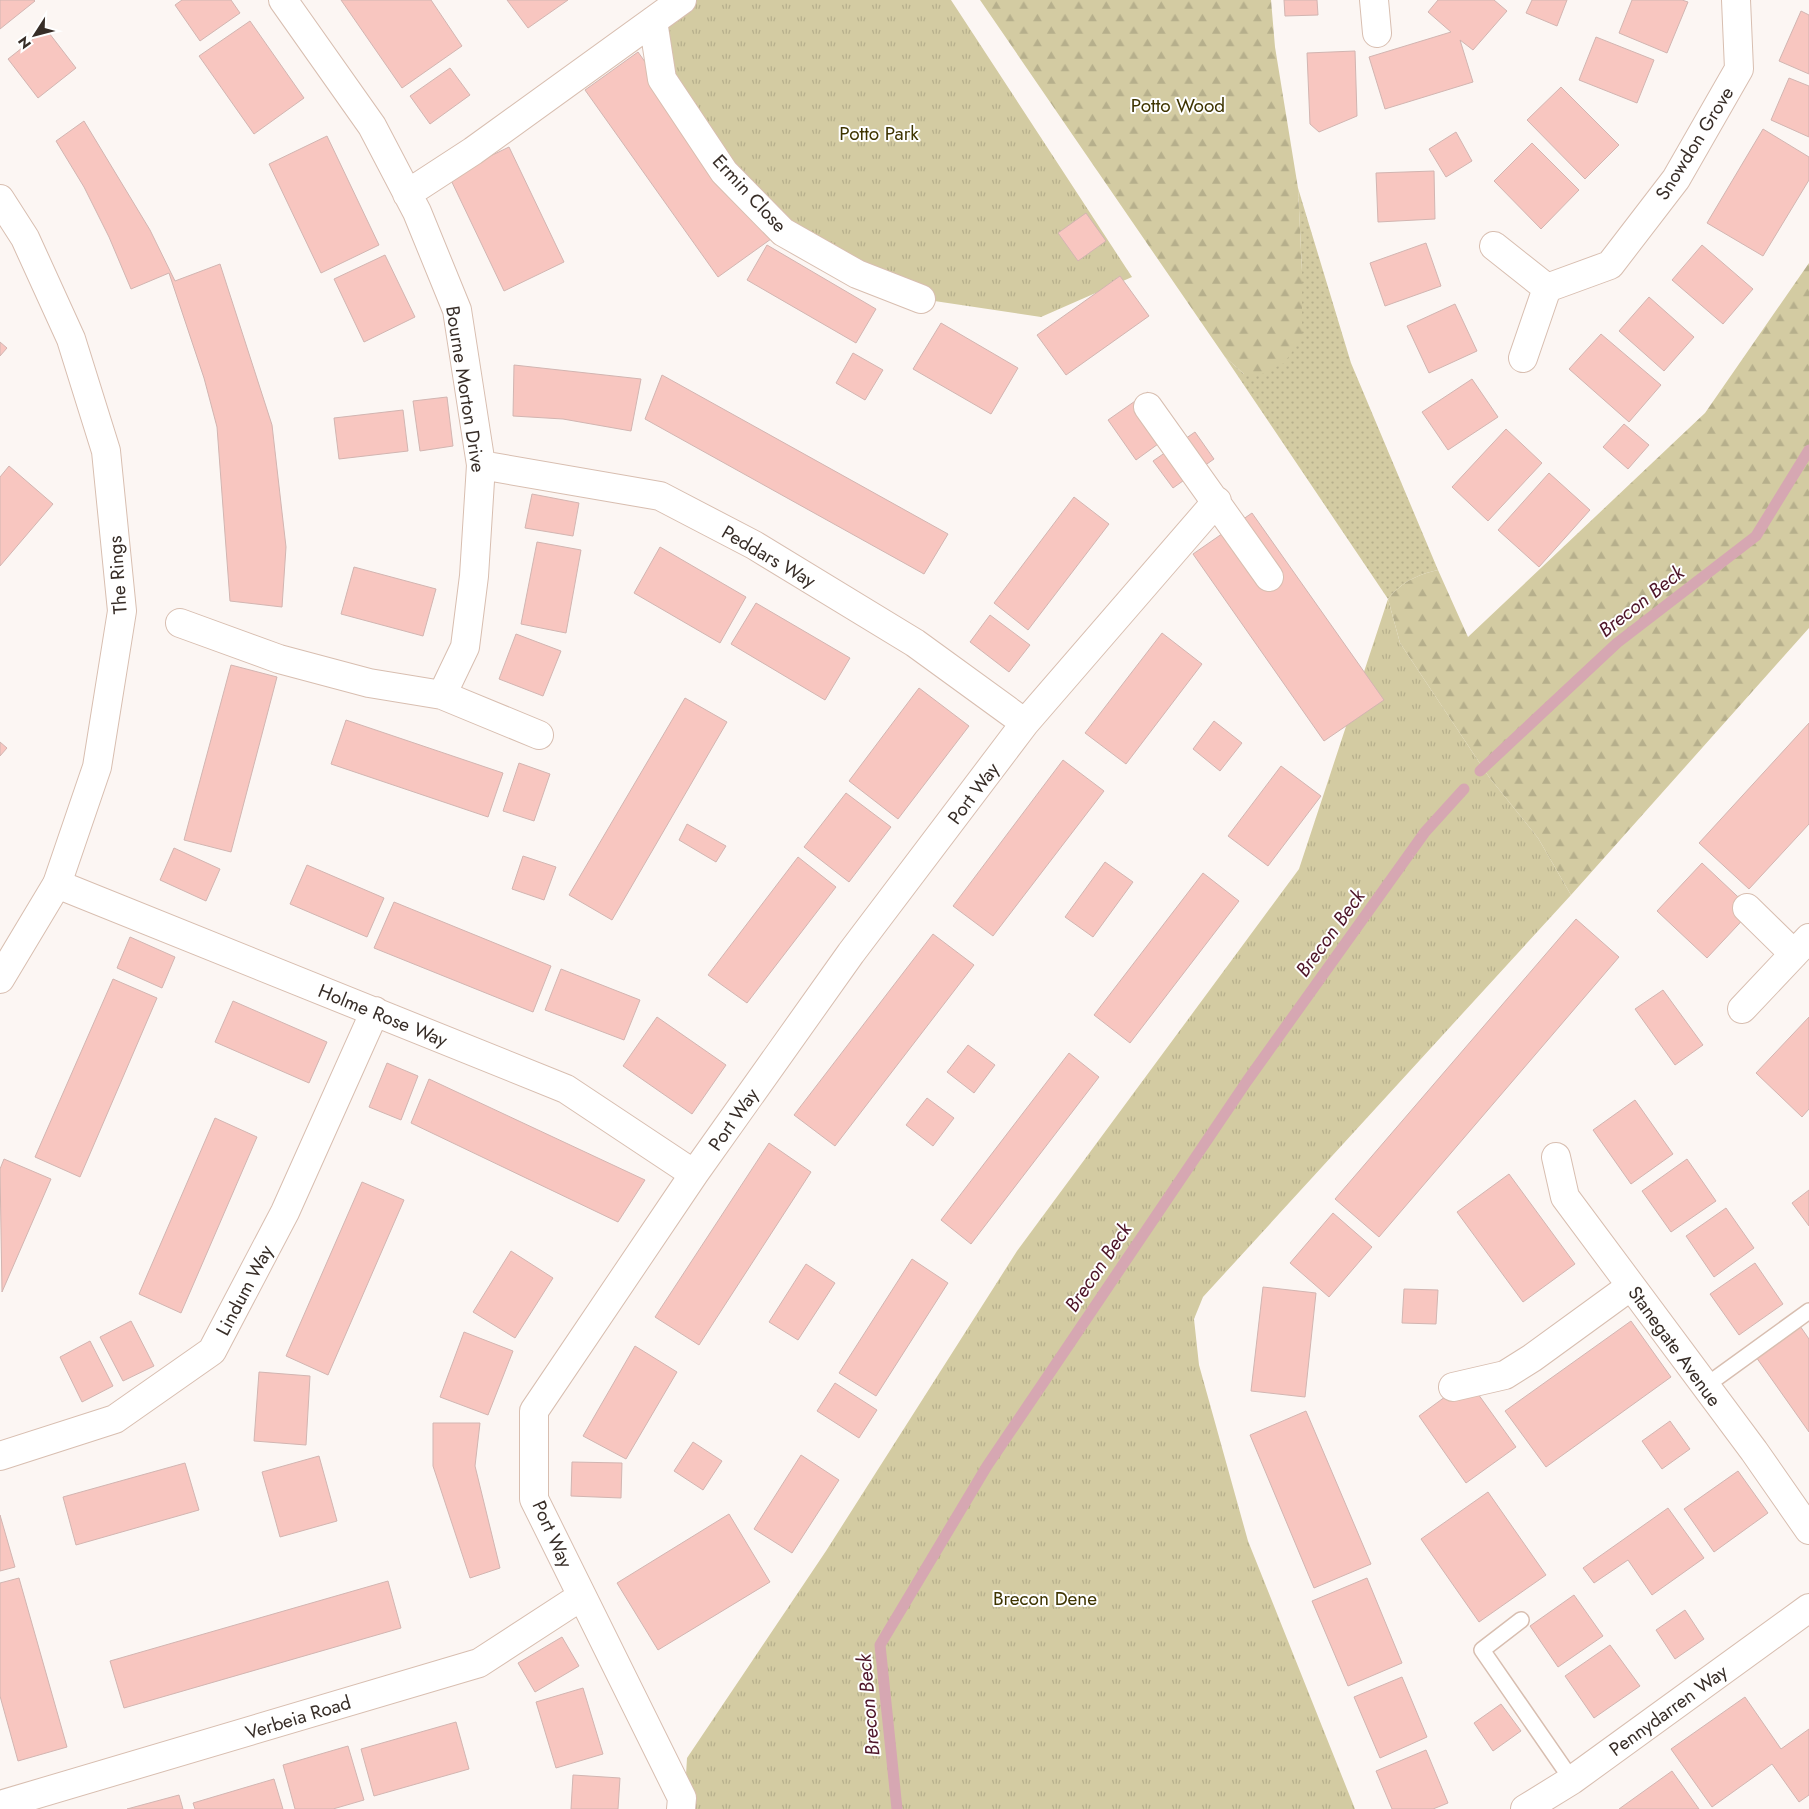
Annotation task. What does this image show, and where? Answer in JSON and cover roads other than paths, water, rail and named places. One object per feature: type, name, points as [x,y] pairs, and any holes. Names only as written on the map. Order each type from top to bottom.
[{"type":"street","name":"Bourne Morton Drive","points":[[283,0],[372,126],[407,194],[457,310],[481,465],[474,576],[465,647],[442,695]]},
{"type":"street","points":[[407,194],[474,151],[682,0]]},
{"type":"street","points":[[1374,0],[1377,33]]},
{"type":"street","name":"Snowdon Grove","points":[[1547,288],[1610,264],[1676,179],[1739,69],[1736,0]]},
{"type":"street","name":"Ermin Close","points":[[653,20],[662,80],[724,172],[783,232],[858,274],[921,299]]},
{"type":"street","name":"The Rings","points":[[0,199],[25,238],[70,338],[106,451],[122,611],[97,767],[57,884],[0,979]]},
{"type":"street","points":[[1494,246],[1547,288],[1523,358]]},
{"type":"street","points":[[1148,407],[1217,501],[1269,577]]},
{"type":"street","name":"Peddars Way","points":[[481,465],[660,496],[754,545],[915,643],[1025,723]]},
{"type":"street","name":"Port Way","points":[[681,1809],[682,1798],[534,1499],[534,1411],[694,1174],[851,953],[1025,723],[1217,501]]},
{"type":"street","points":[[180,623],[279,659],[368,683],[442,695],[539,735]]},
{"type":"street","name":"Holme Rose Way","points":[[57,884],[566,1089],[694,1174]]},
{"type":"street","points":[[1742,1009],[1802,946],[1747,908]]},
{"type":"street","name":"Lindum Way","points":[[0,1456],[115,1419],[212,1351],[285,1212],[375,1011]]},
{"type":"street","name":"Stanegate Avenue","points":[[1556,1157],[1565,1197],[1704,1386],[1804,1513]]},
{"type":"street","points":[[1453,1387],[1505,1375],[1532,1358],[1631,1286]]},
{"type":"street","name":"Verbeia Road","points":[[0,1805],[479,1663],[582,1596]]},
{"type":"street","name":"Pennydarren Way","points":[[1524,1809],[1572,1780],[1809,1608]]},
{"type":"lane","points":[[1704,1386],[1809,1311]]},
{"type":"lane","points":[[1521,1620],[1482,1650],[1572,1780]]},
{"type":"waterway","name":"Brecon Beck","points":[[1480,771],[1617,643],[1756,536],[1809,450]]},
{"type":"waterway","name":"Brecon Beck","points":[[897,1809],[880,1645],[987,1466],[1247,1081],[1425,832],[1464,789]]},
{"type":"park label","name":"Potto Wood","points":[[1178,105]]},
{"type":"park label","name":"Potto Park","points":[[879,133]]},
{"type":"park label","name":"Brecon Dene","points":[[1045,1598]]}]
